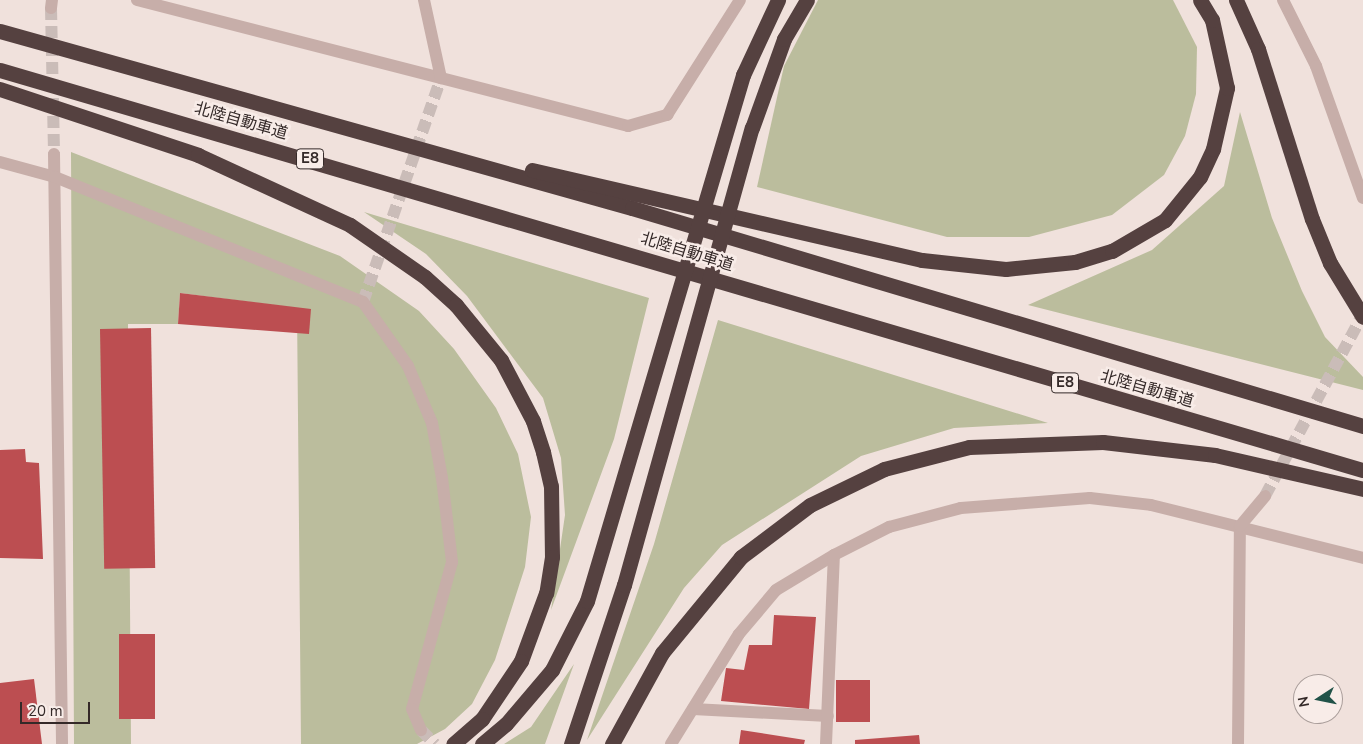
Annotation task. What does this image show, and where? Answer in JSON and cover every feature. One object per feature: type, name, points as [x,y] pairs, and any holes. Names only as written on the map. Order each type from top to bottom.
[{"type":"highway","points":[[482,744],[506,724],[552,670],[587,601],[743,74],[778,0]]},
{"type":"highway","points":[[571,744],[624,585],[752,128],[784,39],[807,0]]},
{"type":"highway","points":[[394,140],[633,192],[787,230],[922,260],[1006,269],[1075,262],[1138,239],[1165,220],[1189,192],[1213,149],[1223,118],[1227,88],[1222,54],[1200,0]]},
{"type":"highway","points":[[1236,0],[1258,49],[1312,219],[1330,263],[1363,317]]},
{"type":"highway","name":"北陸自動車道","points":[[0,31],[632,208],[778,254],[1363,426]]},
{"type":"highway","name":"北陸自動車道","points":[[0,70],[619,248],[767,295],[1363,470]]},
{"type":"highway","points":[[0,89],[198,155],[350,225],[424,277],[456,305],[501,360],[530,413],[543,452],[551,486],[552,557],[546,593],[521,661],[482,719],[453,744]]},
{"type":"highway","points":[[612,744],[662,653],[741,557],[810,505],[884,469],[969,447],[1103,442],[1216,455],[1363,489]]},
{"type":"street","points":[[137,0],[628,126],[668,114],[740,0]]},
{"type":"street","points":[[424,0],[441,78]]},
{"type":"street","points":[[1283,0],[1316,66],[1363,198]]},
{"type":"street","points":[[54,154],[62,744]]},
{"type":"street","points":[[0,162],[55,178],[363,302],[408,366],[432,422],[452,562],[412,709],[421,730]]},
{"type":"street","points":[[1238,744],[1240,526],[1265,496]]},
{"type":"street","points":[[671,744],[739,634],[776,590],[834,555],[889,527],[952,510],[1038,499],[1090,498],[1151,505],[1363,558]]},
{"type":"street","points":[[826,744],[834,555]]},
{"type":"street","points":[[693,709],[828,716]]},
{"type":"green space","points":[[818,0],[1173,0],[1197,47],[1196,94],[1185,136],[1164,175],[1112,215],[1029,237],[947,237],[757,187],[784,66]]},
{"type":"green space","points":[[1240,112],[1272,218],[1302,291],[1325,337],[1363,377],[1363,390],[1028,305],[1152,250],[1224,186]]},
{"type":"green space","points":[[71,152],[340,256],[419,311],[454,349],[496,408],[518,454],[531,517],[525,567],[495,660],[472,704],[445,729],[417,744],[301,744],[297,308],[180,293],[178,324],[128,324],[131,744],[74,744]]},
{"type":"green space","points":[[364,212],[649,298],[614,439],[551,610],[565,515],[561,458],[543,398],[467,296],[426,254]]},
{"type":"green space","points":[[718,320],[1048,423],[954,428],[861,456],[722,545],[684,588],[587,740],[654,544]]},
{"type":"green space","points":[[574,664],[545,744],[504,744],[531,727]]},
{"type":"building","points":[[180,293],[311,309],[309,334],[178,324]]},
{"type":"building","points":[[151,328],[155,568],[104,569],[100,329]]},
{"type":"building","points":[[25,449],[26,462],[39,463],[43,559],[0,558],[0,450]]},
{"type":"building","points":[[774,615],[816,617],[809,709],[721,701],[726,668],[744,670],[749,645],[772,645]]},
{"type":"building","points":[[119,634],[155,634],[155,719],[119,719]]},
{"type":"building","points":[[34,679],[42,744],[0,744],[0,683]]},
{"type":"building","points":[[836,680],[870,680],[870,722],[836,722]]},
{"type":"building","points":[[741,730],[805,740],[804,744],[739,744]]},
{"type":"building","points":[[919,735],[920,744],[855,744],[855,740]]},
{"type":"tunnel","points":[[51,8],[54,154]]},
{"type":"tunnel","points":[[363,302],[441,78]]},
{"type":"tunnel","points":[[1265,496],[1363,314]]},
{"type":"tunnel","points":[[421,730],[435,744]]}]
